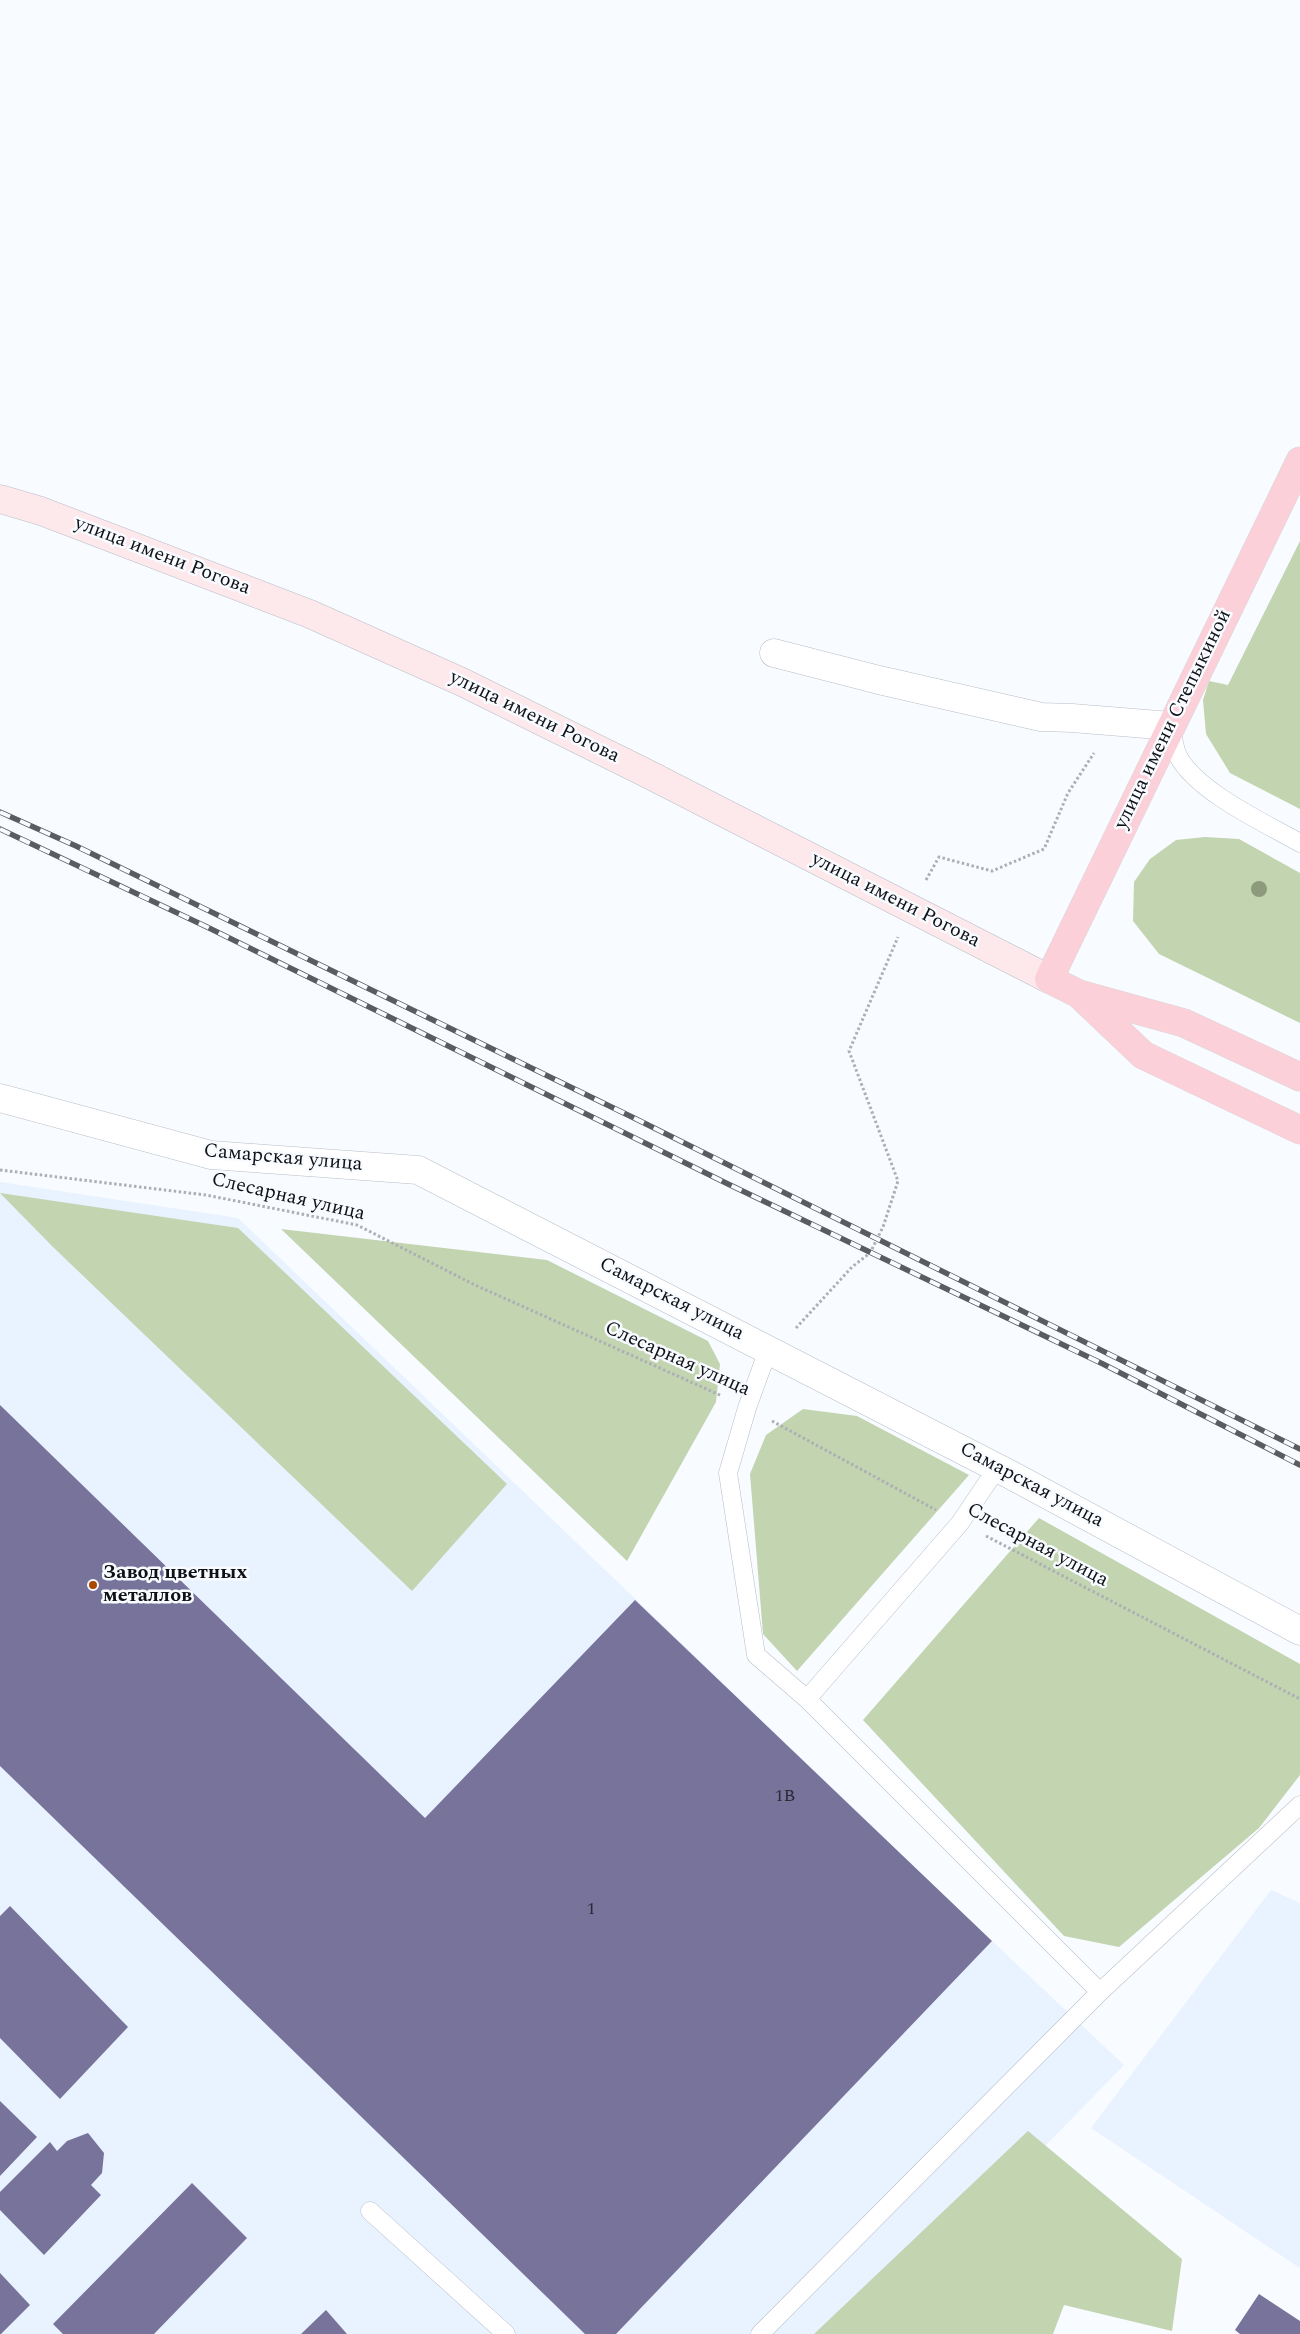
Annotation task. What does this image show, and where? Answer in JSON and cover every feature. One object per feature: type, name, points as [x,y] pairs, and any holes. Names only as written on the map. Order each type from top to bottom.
[{"type":"main road","name":"улица имени Степыкиной","points":[[1049,979],[1300,462]]},
{"type":"main road","name":"улица имени Рогова","points":[[0,499],[41,511],[310,614],[462,682],[1049,979]]},
{"type":"main road","points":[[1049,979],[1079,994],[1184,1023],[1300,1077]]},
{"type":"main road","points":[[1079,994],[1142,1055],[1300,1130]]},
{"type":"street","points":[[774,653],[1041,718],[1072,718],[1171,726]]},
{"type":"street","name":"Самарская улица","points":[[0,1098],[211,1155],[418,1170],[997,1468],[1300,1631]]},
{"type":"lane","points":[[1171,726],[1178,756],[1202,784],[1256,819],[1300,843]]},
{"type":"lane","points":[[771,1351],[747,1408],[728,1473],[756,1655],[807,1699],[1100,1992]]},
{"type":"lane","points":[[807,1699],[960,1523],[997,1468]]},
{"type":"lane","points":[[760,2334],[1100,1992],[1300,1805]]},
{"type":"lane","points":[[370,2211],[506,2334]]},
{"type":"path","points":[[771,1351],[852,1267],[870,1253],[883,1227],[898,1181],[849,1051],[910,910],[939,857],[992,871],[1044,849],[1068,793],[1097,749]]},
{"type":"path","name":"Слесарная улица","points":[[0,1170],[206,1195],[357,1225],[475,1285],[747,1408],[960,1523],[1300,1699]]},
{"type":"shaded area","points":[[0,1182],[238,1218],[992,1941],[1124,2065],[862,2334],[0,2334]]},
{"type":"shaded area","points":[[1271,1890],[1300,1903],[1300,2268],[1091,2128]]},
{"type":"green space","points":[[1300,541],[1300,809],[1230,773],[1206,734],[1203,700],[1209,681],[1228,685]]},
{"type":"green space","points":[[1205,837],[1239,839],[1300,873],[1300,1023],[1159,954],[1133,921],[1134,882],[1150,859],[1176,840]]},
{"type":"green space","points":[[0,1193],[238,1228],[507,1484],[412,1591],[52,1246]]},
{"type":"green space","points":[[281,1229],[547,1260],[708,1341],[720,1364],[716,1402],[627,1561]]},
{"type":"green space","points":[[803,1409],[857,1416],[969,1475],[797,1671],[763,1634],[750,1474],[766,1435]]},
{"type":"green space","points":[[1039,1518],[1300,1664],[1300,1775],[1259,1828],[1119,1947],[1064,1936],[863,1720]]},
{"type":"green space","points":[[1028,2131],[1182,2259],[1172,2331],[1064,2305],[1053,2334],[814,2334]]},
{"type":"building","points":[[0,1405],[425,1818],[635,1600],[992,1941],[616,2334],[585,2334],[0,1766]]},
{"type":"building","points":[[10,1906],[128,2027],[60,2099],[0,2038],[0,1916]]},
{"type":"building","points":[[0,2101],[37,2137],[0,2176]]},
{"type":"building","points":[[88,2133],[104,2153],[102,2173],[91,2185],[101,2195],[44,2255],[0,2210],[0,2192],[50,2142],[57,2151],[67,2141]]},
{"type":"building","points":[[192,2183],[247,2238],[154,2334],[63,2334],[53,2324]]},
{"type":"building","points":[[0,2273],[30,2305],[1,2334],[0,2334]]},
{"type":"building","points":[[1259,2294],[1300,2321],[1300,2334],[1240,2334],[1235,2330]]},
{"type":"building","points":[[326,2310],[347,2334],[301,2334]]},
{"type":"railway","points":[[0,812],[76,846],[634,1118],[1300,1449]]},
{"type":"railway","points":[[0,829],[207,927],[728,1184],[1103,1364],[1300,1465]]},
{"type":"place","name":"Завод цветных металлов","points":[[93,1585]]}]
